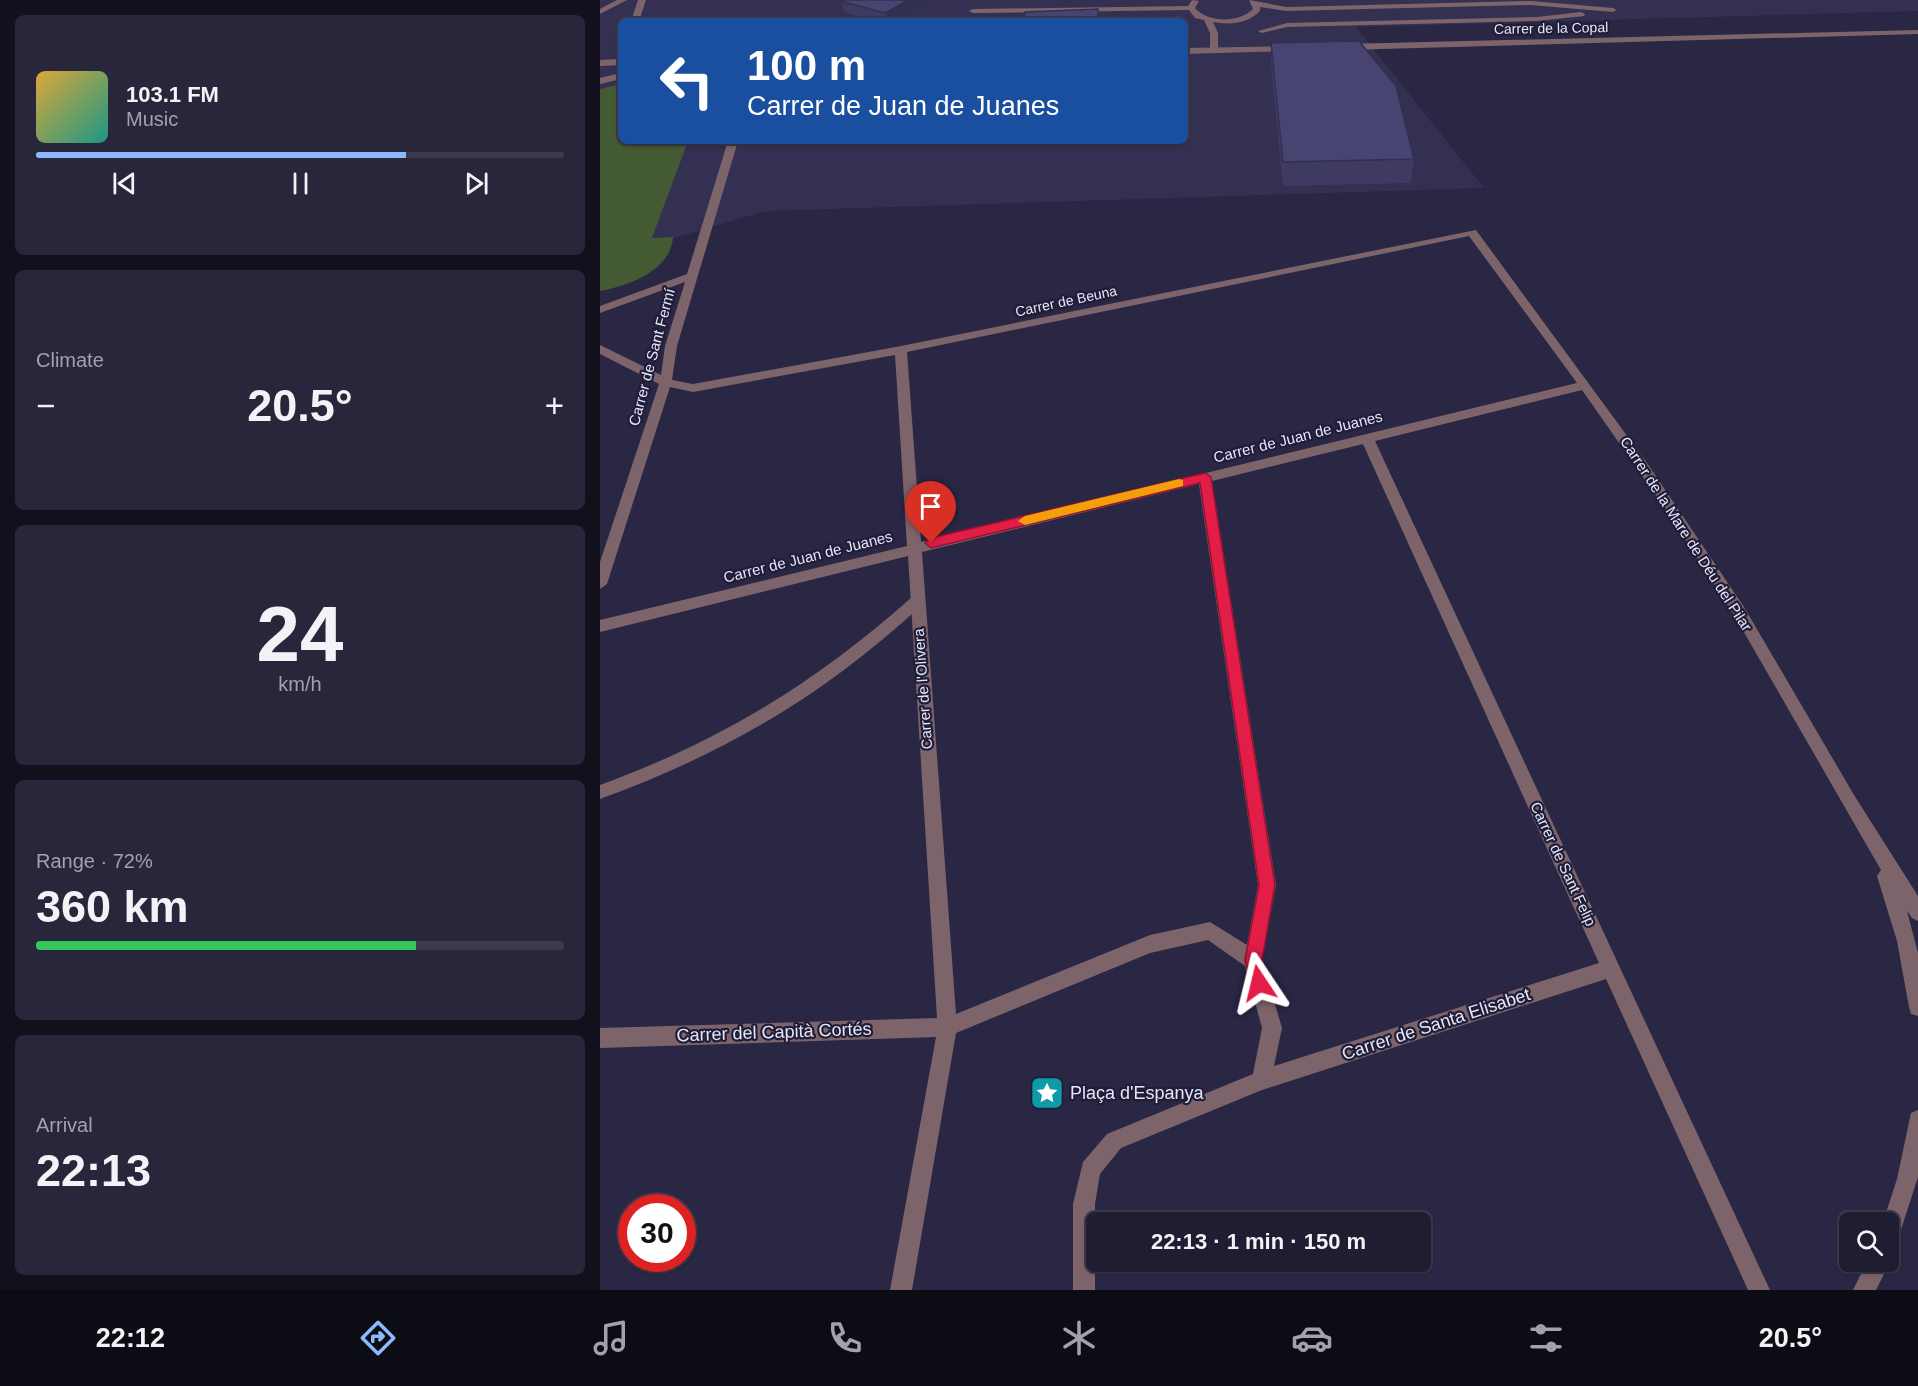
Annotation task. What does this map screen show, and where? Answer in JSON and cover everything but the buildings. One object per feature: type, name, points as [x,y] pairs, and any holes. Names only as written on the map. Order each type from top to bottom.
[{"type":"street","points":[[600,12],[623,0]]},
{"type":"street","points":[[635,18],[642,0]]},
{"type":"street","points":[[974,11],[1194,4],[1198,16],[1228,21],[1248,17],[1254,13],[1254,2],[1286,9],[1531,3],[1613,10],[1537,19],[1287,25],[1262,31]]},
{"type":"street","points":[[1248,17],[1262,31],[1262,49]]},
{"type":"street","points":[[1207,19],[1214,33],[1214,50]]},
{"type":"street","name":"Carrer de la Copal","points":[[1334,47],[1918,32]]},
{"type":"street","points":[[1188,51],[1298,48]]},
{"type":"street","points":[[600,63],[618,62]]},
{"type":"street","points":[[600,81],[618,77]]},
{"type":"street","name":"Carrer de Sant Fermí","points":[[600,584],[666,381],[671,346],[732,144]]},
{"type":"street","name":"Carrer de Beuna","points":[[600,349],[666,381],[693,388],[902,350],[1472,232]]},
{"type":"street","name":"Carrer de la Mare de Déu del Pilar","points":[[1472,232],[1585,385],[1684,525],[1804,720],[1876,851],[1918,912]]},
{"type":"street","name":"Carrer de Sant Fermí","points":[[600,310],[692,276]]},
{"type":"street","name":"Carrer de l'Olivera","points":[[902,350],[947,1027]]},
{"type":"street","name":"Carrer de Juan de Juanes","points":[[600,626],[914,547],[1585,385]]},
{"type":"street","name":"Carrer de Sant Felip","points":[[1367,438],[1759,1290]]},
{"type":"street","points":[[1084,1290],[1084,1204],[1090,1169],[1114,1141],[1262,1080],[1272,1028],[1253,960],[1267,885],[1205,477]]},
{"type":"street","points":[[600,792],[687,759],[790,703],[863,650],[917,601]]},
{"type":"street","name":"Carrer de la Mare de Déu del Pilar","points":[[1876,851],[1897,904],[1911,961],[1918,1007]]},
{"type":"street","points":[[901,1290],[947,1027],[1150,944],[1210,931],[1253,960]]},
{"type":"street","name":"Carrer de Santa Elisabet","points":[[1262,1080],[1611,968]]},
{"type":"street","name":"Carrer del Capità Cortés","points":[[600,1038],[947,1027]]},
{"type":"street","points":[[1898,1212],[1917,1146],[1918,1120]]},
{"type":"street","points":[[1864,1290],[1874,1272]]},
{"type":"shaded area","points":[[600,0],[1918,0],[1918,11],[1356,27],[1484,188],[766,211],[600,260]]},
{"type":"green space","points":[[618,85],[618,144],[687,144],[652,238],[673,237],[665,259],[656,268],[635,281],[600,291],[600,89]]},
{"type":"slow traffic","points":[[1025,521],[1179,483]]},
{"type":"place","name":"Plaça d'Espanya","points":[[1047,1093]]},
{"type":"route","points":[[931,543],[1205,477],[1267,885],[1253,960],[1259,983]]}]
